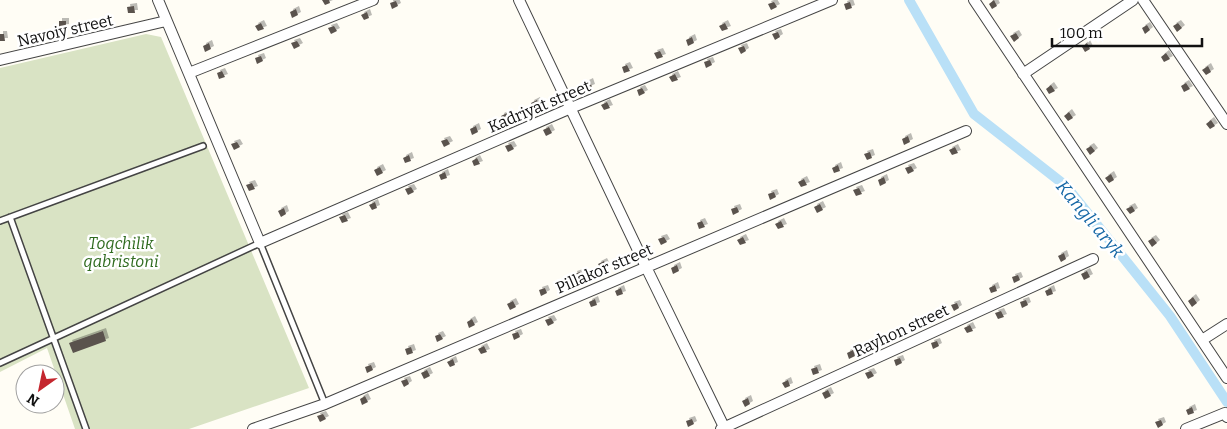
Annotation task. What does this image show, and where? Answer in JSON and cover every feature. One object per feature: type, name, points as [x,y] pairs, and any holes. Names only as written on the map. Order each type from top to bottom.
[{"type":"street","points":[[158,0],[260,243]]},
{"type":"street","points":[[188,73],[373,0]]},
{"type":"street","points":[[519,0],[724,428]]},
{"type":"street","name":"Kadriyat street","points":[[260,243],[571,108],[832,0]]},
{"type":"street","points":[[974,0],[1227,378]]},
{"type":"street","points":[[1024,74],[1133,0]]},
{"type":"street","points":[[1143,0],[1227,124]]},
{"type":"street","name":"Navoiy street","points":[[0,60],[166,21]]},
{"type":"street","name":"Pillakor street","points":[[252,429],[325,404],[966,131]]},
{"type":"street","name":"Rayhon street","points":[[724,428],[1093,259]]},
{"type":"street","points":[[1202,340],[1227,324]]},
{"type":"street","points":[[1186,429],[1226,415]]},
{"type":"lane","points":[[0,221],[202,146]]},
{"type":"lane","points":[[10,217],[86,429]]},
{"type":"lane","points":[[0,363],[260,243],[325,404]]},
{"type":"green space","name":"Toqchilik qabristoni","points":[[146,34],[161,37],[309,388],[189,429],[75,429],[65,400],[65,364],[53,364],[47,348],[0,372],[0,68]]},
{"type":"building","points":[[322,0],[329,0],[330,3],[325,5]]},
{"type":"building","points":[[994,0],[997,6],[992,9],[989,4]]},
{"type":"building","points":[[396,1],[398,6],[392,9],[390,3]]},
{"type":"building","points":[[774,2],[777,7],[771,10],[768,4]]},
{"type":"building","points":[[850,2],[852,8],[846,10],[844,4]]},
{"type":"building","points":[[134,6],[135,13],[128,13],[127,7]]},
{"type":"building","points":[[296,9],[298,15],[292,18],[290,12]]},
{"type":"building","points":[[367,12],[369,18],[364,20],[361,15]]},
{"type":"building","points":[[59,21],[66,21],[66,27],[59,28]]},
{"type":"building","points":[[261,23],[264,29],[258,31],[255,26]]},
{"type":"building","points":[[725,23],[728,29],[722,31],[719,26]]},
{"type":"building","points":[[1178,23],[1182,28],[1177,32],[1173,26]]},
{"type":"building","points":[[1147,25],[1150,30],[1145,34],[1142,28]]},
{"type":"building","points":[[334,26],[337,31],[331,34],[328,28]]},
{"type":"building","points":[[778,32],[780,37],[775,40],[772,34]]},
{"type":"building","points":[[1016,33],[1019,38],[1014,42],[1010,36]]},
{"type":"building","points":[[0,34],[4,34],[5,41],[0,41]]},
{"type":"building","points":[[692,37],[694,43],[688,46],[686,40]]},
{"type":"building","points":[[297,41],[300,46],[294,49],[291,43]]},
{"type":"building","points":[[209,43],[211,49],[205,52],[203,46]]},
{"type":"building","points":[[1087,43],[1090,49],[1085,52],[1082,47]]},
{"type":"building","points":[[744,46],[746,51],[741,54],[738,48]]},
{"type":"building","points":[[660,51],[663,57],[657,59],[654,53]]},
{"type":"building","points":[[1166,53],[1170,59],[1164,62],[1161,57]]},
{"type":"building","points":[[261,56],[263,61],[257,64],[255,58]]},
{"type":"building","points":[[710,60],[712,65],[706,68],[704,62]]},
{"type":"building","points":[[627,65],[630,71],[624,73],[622,67]]},
{"type":"building","points":[[1208,66],[1211,72],[1206,75],[1202,70]]},
{"type":"building","points":[[222,71],[225,77],[219,79],[217,73]]},
{"type":"building","points":[[675,74],[678,80],[672,82],[669,77]]},
{"type":"building","points":[[590,81],[592,87],[587,89],[584,84]]},
{"type":"building","points":[[1186,83],[1190,89],[1184,92],[1181,86]]},
{"type":"building","points":[[1051,85],[1055,91],[1049,94],[1046,89]]},
{"type":"building","points":[[642,88],[645,93],[639,96],[637,90]]},
{"type":"building","points":[[537,100],[539,106],[533,109],[531,103]]},
{"type":"building","points":[[607,102],[610,108],[604,110],[601,105]]},
{"type":"building","points":[[1069,112],[1073,118],[1068,121],[1064,116]]},
{"type":"building","points":[[507,113],[509,119],[503,122],[501,116]]},
{"type":"building","points":[[1211,120],[1215,126],[1210,129],[1206,124]]},
{"type":"building","points":[[476,126],[478,132],[472,135],[470,129]]},
{"type":"building","points":[[549,127],[552,133],[546,136],[543,130]]},
{"type":"building","points":[[908,136],[910,142],[904,145],[902,139]]},
{"type":"building","points":[[447,139],[450,144],[444,147],[441,141]]},
{"type":"building","points":[[237,142],[240,147],[234,150],[231,144]]},
{"type":"building","points":[[511,144],[514,149],[508,152],[505,146]]},
{"type":"building","points":[[1091,146],[1095,151],[1090,155],[1086,149]]},
{"type":"building","points":[[955,147],[958,153],[952,155],[949,150]]},
{"type":"building","points":[[870,152],[872,158],[867,160],[864,154]]},
{"type":"building","points":[[409,155],[411,161],[405,163],[403,158]]},
{"type":"building","points":[[477,158],[480,164],[474,166],[472,161]]},
{"type":"building","points":[[838,165],[840,171],[834,173],[832,168]]},
{"type":"building","points":[[911,166],[914,171],[908,174],[905,168]]},
{"type":"building","points":[[380,167],[383,173],[377,176],[374,170]]},
{"type":"building","points":[[445,172],[447,178],[441,180],[439,175]]},
{"type":"building","points":[[1111,174],[1114,180],[1109,183],[1105,178]]},
{"type":"building","points":[[884,177],[886,183],[880,186],[878,180]]},
{"type":"building","points":[[804,179],[807,185],[801,187],[798,182]]},
{"type":"building","points":[[252,183],[255,189],[249,191],[246,185]]},
{"type":"building","points":[[411,187],[414,192],[408,195],[405,189]]},
{"type":"building","points":[[859,188],[862,194],[856,196],[853,190]]},
{"type":"building","points":[[774,192],[776,197],[770,200],[768,194]]},
{"type":"building","points":[[375,202],[377,208],[372,210],[369,205]]},
{"type":"building","points":[[820,204],[823,210],[817,213],[814,207]]},
{"type":"building","points":[[1132,206],[1135,211],[1130,214],[1126,209]]},
{"type":"building","points":[[737,207],[739,212],[733,215],[731,209]]},
{"type":"building","points":[[284,208],[286,214],[281,217],[278,211]]},
{"type":"building","points":[[345,215],[348,221],[342,223],[339,217]]},
{"type":"building","points":[[702,221],[705,227],[699,229],[697,223]]},
{"type":"building","points":[[781,221],[784,227],[778,229],[775,224]]},
{"type":"building","points":[[664,237],[667,242],[661,245],[658,239]]},
{"type":"building","points":[[743,237],[746,243],[740,245],[737,240]]},
{"type":"building","points":[[1153,238],[1157,243],[1152,247],[1148,241]]},
{"type":"building","points":[[1064,253],[1066,259],[1061,262],[1058,256]]},
{"type":"building","points":[[604,261],[607,267],[601,269],[598,264]]},
{"type":"building","points":[[677,265],[679,271],[673,274],[671,268]]},
{"type":"building","points":[[1087,271],[1090,277],[1084,280],[1081,274]]},
{"type":"building","points":[[580,272],[582,278],[576,280],[574,274]]},
{"type":"building","points":[[1018,275],[1020,280],[1014,283],[1012,277]]},
{"type":"building","points":[[995,285],[997,291],[991,293],[989,288]]},
{"type":"building","points":[[545,288],[547,293],[541,296],[539,290]]},
{"type":"building","points":[[621,288],[623,294],[617,296],[615,291]]},
{"type":"building","points":[[1051,288],[1053,294],[1047,296],[1045,291]]},
{"type":"building","points":[[1193,297],[1197,303],[1192,307],[1188,301]]},
{"type":"building","points":[[595,299],[597,305],[591,307],[589,302]]},
{"type":"building","points":[[1026,300],[1028,305],[1022,308],[1020,302]]},
{"type":"building","points":[[513,301],[516,307],[510,310],[507,304]]},
{"type":"building","points":[[957,303],[959,308],[954,311],[951,305]]},
{"type":"building","points":[[1001,311],[1004,317],[998,319],[995,313]]},
{"type":"building","points":[[551,318],[554,323],[548,326],[545,320]]},
{"type":"building","points":[[472,319],[475,325],[469,328],[467,322]]},
{"type":"building","points":[[918,320],[921,326],[915,329],[912,323]]},
{"type":"building","points":[[970,325],[973,331],[967,333],[964,328]]},
{"type":"building","points":[[103,331],[106,341],[73,353],[69,343]]},
{"type":"building","points":[[518,332],[520,337],[514,340],[512,334]]},
{"type":"building","points":[[890,333],[893,339],[887,342],[884,336]]},
{"type":"building","points":[[440,334],[443,339],[437,342],[435,336]]},
{"type":"building","points":[[937,341],[939,346],[933,349],[931,343]]},
{"type":"building","points":[[484,346],[487,352],[481,354],[478,349]]},
{"type":"building","points":[[411,347],[413,353],[407,355],[405,349]]},
{"type":"building","points":[[853,350],[855,356],[849,359],[847,353]]},
{"type":"building","points":[[900,358],[902,363],[896,366],[894,360]]},
{"type":"building","points":[[453,359],[455,365],[450,367],[447,362]]},
{"type":"building","points":[[371,365],[373,370],[367,373],[365,367]]},
{"type":"building","points":[[817,367],[819,373],[813,375],[811,369]]},
{"type":"building","points":[[427,370],[430,376],[424,379],[421,373]]},
{"type":"building","points":[[871,371],[874,376],[868,379],[865,373]]},
{"type":"building","points":[[407,379],[409,384],[404,387],[401,381]]},
{"type":"building","points":[[788,380],[790,386],[785,388],[782,383]]},
{"type":"building","points":[[828,390],[831,396],[825,399],[822,393]]},
{"type":"building","points":[[365,396],[368,402],[362,405],[360,399]]},
{"type":"building","points":[[748,398],[750,404],[745,407],[742,401]]},
{"type":"building","points":[[1192,407],[1194,413],[1188,415],[1186,410]]},
{"type":"building","points":[[323,414],[326,419],[320,422],[317,416]]},
{"type":"building","points":[[692,419],[694,424],[688,427],[686,421]]},
{"type":"building","points":[[1161,420],[1163,425],[1158,428],[1155,422]]},
{"type":"waterway","name":"Kangli aryk","points":[[909,0],[974,114],[1066,186],[1170,316],[1227,402]]}]
